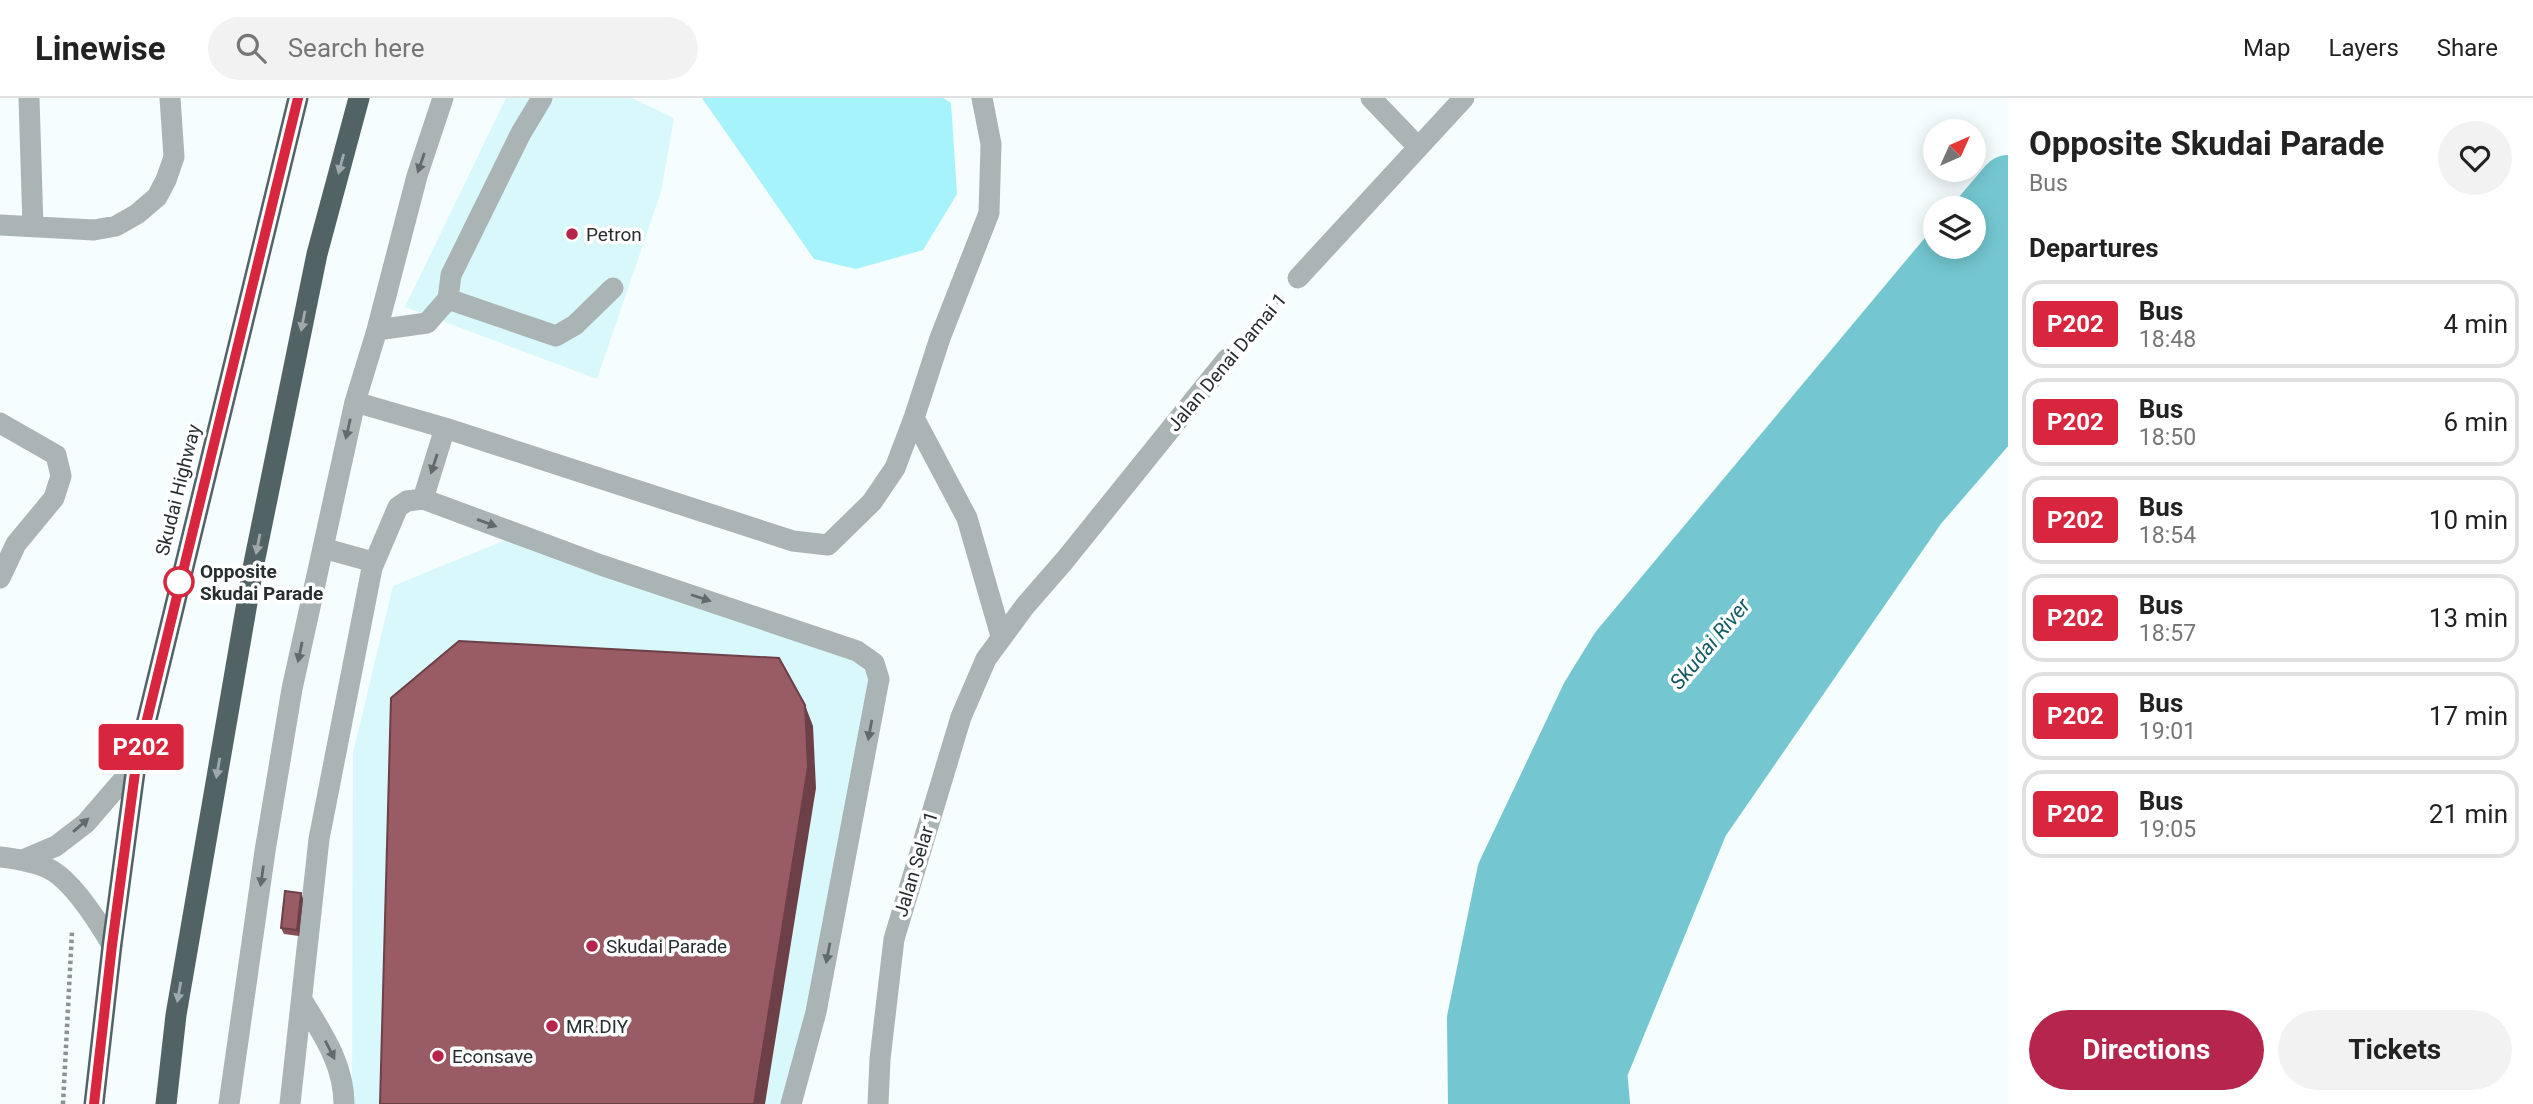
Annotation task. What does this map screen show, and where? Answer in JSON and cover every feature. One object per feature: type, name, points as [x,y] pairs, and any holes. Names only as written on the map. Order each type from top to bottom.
[{"type":"highway","name":"Skudai Highway","points":[[94,1104],[136,765],[298,98]]},
{"type":"highway","points":[[166,1104],[176,1015],[253,568],[317,254],[359,98]]},
{"type":"street","points":[[29,98],[33,227]]},
{"type":"street","points":[[0,225],[94,230],[116,226],[137,214],[157,197],[174,157],[170,98]]},
{"type":"street","points":[[229,1104],[263,865],[292,689],[355,402],[377,330],[416,176],[443,98]]},
{"type":"street","points":[[377,330],[427,323],[448,299],[451,275],[521,134],[542,98]]},
{"type":"street","points":[[355,402],[445,428],[793,541],[828,545],[872,502],[895,468],[940,338],[989,214],[991,145],[982,98]]},
{"type":"street","name":"Jalan Denai Damai 1","points":[[1298,278],[1414,143],[1464,98]]},
{"type":"street","points":[[1372,99],[1414,143]]},
{"type":"street","points":[[448,299],[556,336],[575,325],[613,288]]},
{"type":"street","name":"Jalan Denai Damai 1","points":[[1001,636],[1227,359]]},
{"type":"street","points":[[914,418],[967,518],[1001,636]]},
{"type":"street","points":[[0,423],[56,454],[61,476],[54,498],[8,540],[0,578]]},
{"type":"street","points":[[423,499],[445,428]]},
{"type":"street","points":[[290,1104],[320,839],[372,565],[398,507],[407,501],[423,499],[601,565],[857,652],[874,663],[879,679],[856,809],[816,1012],[791,1104]]},
{"type":"street","points":[[322,550],[372,565]]},
{"type":"street","name":"Jalan Selar 1","points":[[878,1104],[880,1059],[894,939],[961,717],[986,659],[1001,636]]},
{"type":"street","points":[[23,860],[56,846],[86,823],[136,765]]},
{"type":"street","points":[[0,857],[23,860],[54,871],[98,920],[112,945]]},
{"type":"street","points":[[302,1000],[340,1070],[344,1104]]},
{"type":"path","name":"Jalan Denai Damai 1","points":[[1227,359],[1298,278]]},
{"type":"path","points":[[63,1104],[75,892]]},
{"type":"shaded area","points":[[506,98],[632,98],[674,118],[661,192],[597,379],[405,307]]},
{"type":"shaded area","points":[[702,98],[943,98],[951,103],[957,194],[923,250],[856,269],[814,259]]},
{"type":"shaded area","name":"Skudai Parade","points":[[508,539],[856,661],[872,679],[815,974],[784,1104],[352,1104],[353,753],[393,586]]},
{"type":"water","name":"Skudai River","points":[[2008,184],[2008,402],[1918,506],[1700,822],[1598,1071],[1601,1104],[1477,1104],[1476,1019],[1506,873],[1590,696],[1619,649],[1945,259],[1986,259],[1986,210]]},
{"type":"building","name":"Skudai Parade","points":[[459,641],[779,658],[805,705],[808,767],[754,1104],[380,1104],[391,698]]},
{"type":"building","points":[[285,891],[301,893],[297,930],[281,928]]},
{"type":"waterway","points":[[1986,210],[2008,184]]},
{"type":"waterway","points":[[1477,1104],[1476,1019],[1506,873],[1590,696],[1619,649],[1945,259]]},
{"type":"waterway","points":[[1601,1104],[1598,1071],[1700,822],[1918,506],[2008,402]]},
{"type":"bus line","name":"P202","points":[[94,1104],[136,765],[298,98]]},
{"type":"place","name":"Petron","points":[[572,234]]},
{"type":"place","name":"Opposite Skudai Parade","points":[[179,582]]},
{"type":"place","name":"Skudai Parade","points":[[592,946]]},
{"type":"place","name":"MR.DIY","points":[[552,1026]]},
{"type":"place","name":"Econsave","points":[[438,1056]]}]
